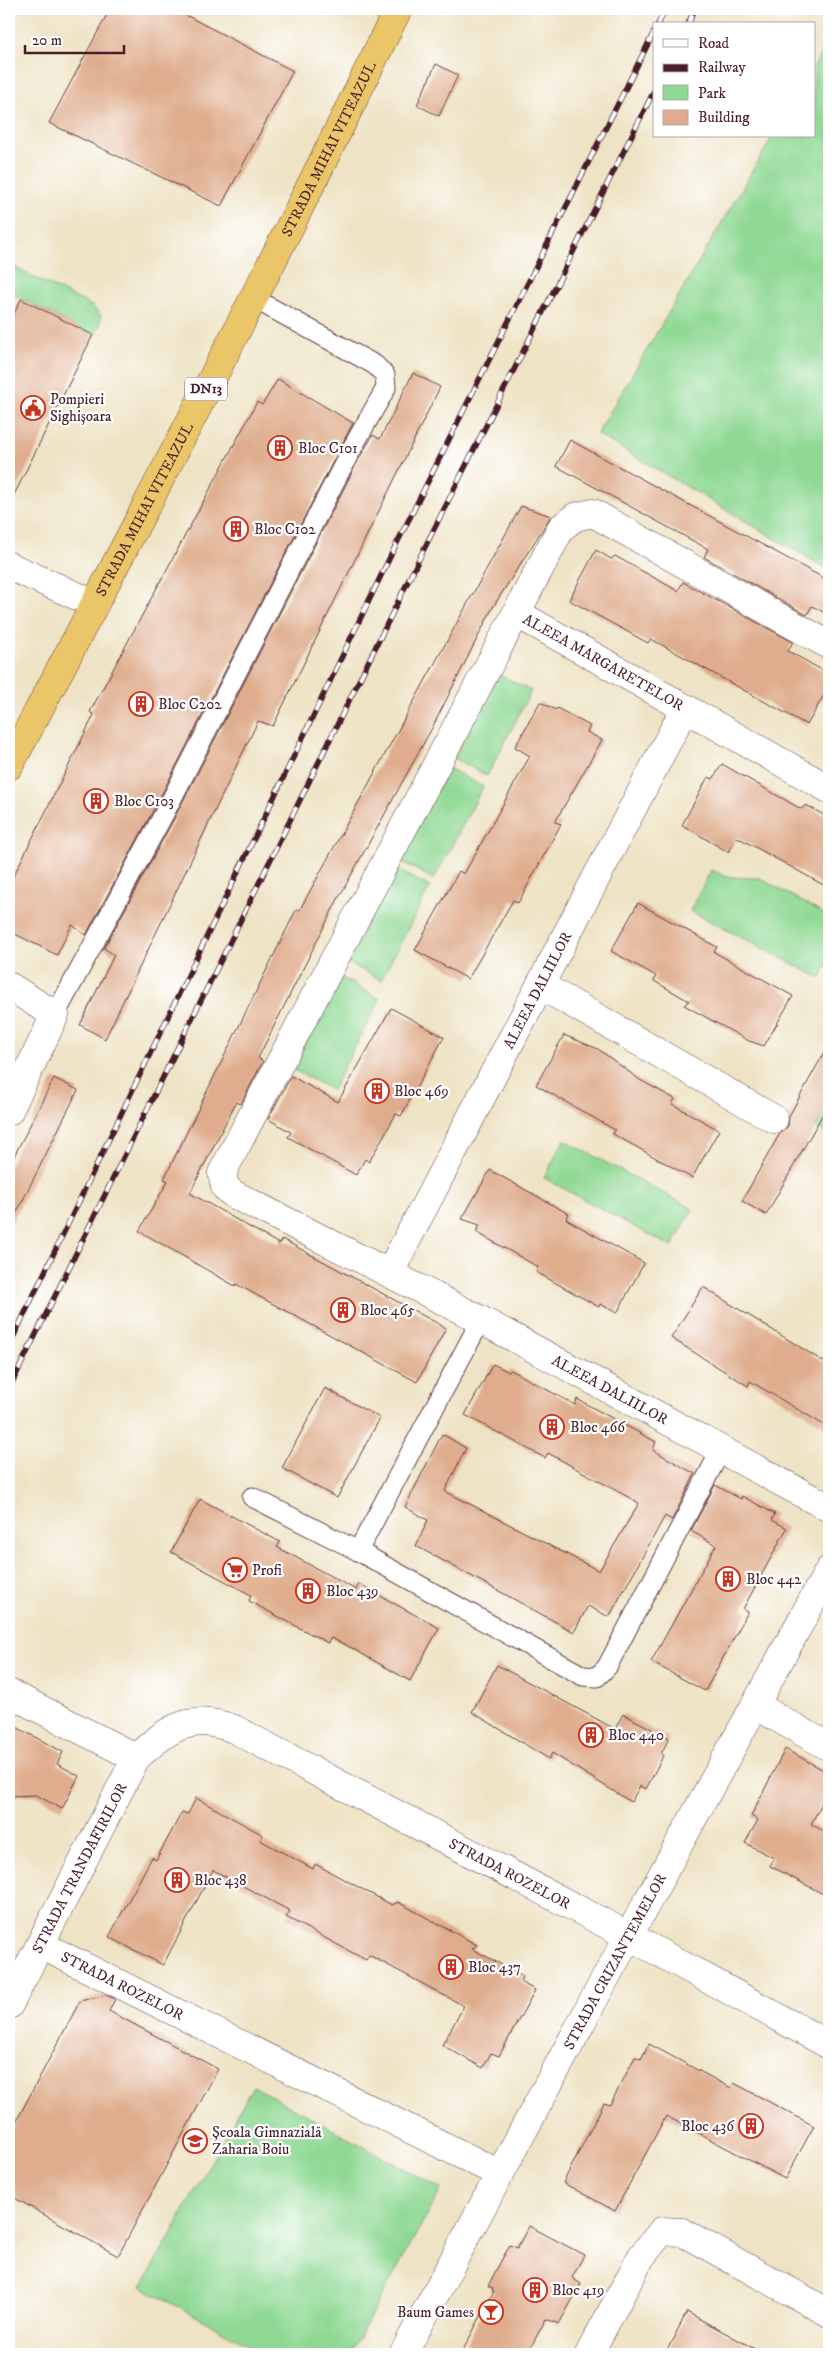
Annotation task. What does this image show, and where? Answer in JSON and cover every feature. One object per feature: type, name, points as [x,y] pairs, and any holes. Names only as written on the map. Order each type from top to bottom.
[{"type":"highway","name":"STRADA MIHAI VITEAZUL","points":[[9,766],[253,298],[398,9]]},
{"type":"street","name":"ALEEA MARGARETELOR","points":[[829,645],[593,513],[575,517],[561,528],[518,614],[829,789]]},
{"type":"street","points":[[9,566],[95,604]]},
{"type":"street","name":"ALEEA DALIILOR","points":[[518,614],[222,1173],[225,1186],[234,1194],[481,1320],[829,1508]]},
{"type":"street","name":"ALEEA DALIILOR","points":[[390,1272],[685,708]]},
{"type":"street","points":[[540,985],[774,1119]]},
{"type":"street","points":[[9,986],[55,1015],[9,1111]]},
{"type":"street","name":"STRADA CRIZANTEMELOR","points":[[403,2354],[829,1570]]},
{"type":"street","points":[[9,1693],[136,1758]]},
{"type":"street","points":[[756,1705],[829,1747]]},
{"type":"street","name":"STRADA ROZELOR","points":[[136,1758],[170,1729],[185,1724],[202,1721],[217,1722],[234,1729],[629,1936],[829,2045]]},
{"type":"street","name":"STRADA TRANDAFIRILOR","points":[[9,2005],[136,1758]]},
{"type":"street","name":"STRADA ROZELOR","points":[[41,1945],[500,2174]]},
{"type":"street","points":[[589,2354],[641,2257],[662,2231],[682,2232],[829,2313]]},
{"type":"lane","points":[[55,1015],[165,812],[351,450],[386,388],[385,375],[375,366],[253,298]]},
{"type":"lane","points":[[358,1551],[481,1320]]},
{"type":"lane","points":[[252,1498],[358,1551],[583,1676],[597,1677],[607,1666],[722,1450]]},
{"type":"green space","points":[[829,40],[829,570],[597,434],[772,138],[816,138],[816,63]]},
{"type":"green space","points":[[9,265],[92,306],[101,316],[100,325],[94,336],[9,292]]},
{"type":"green space","points":[[498,674],[531,691],[487,776],[454,758]]},
{"type":"green space","points":[[449,768],[483,787],[434,879],[400,861]]},
{"type":"green space","points":[[396,869],[430,887],[381,980],[347,962]]},
{"type":"green space","points":[[711,870],[727,877],[760,878],[829,917],[829,961],[820,978],[690,911]]},
{"type":"green space","points":[[340,977],[380,999],[332,1090],[292,1069]]},
{"type":"green space","points":[[829,1102],[829,1135],[816,1127]]},
{"type":"green space","points":[[564,1140],[693,1209],[672,1247],[544,1178]]},
{"type":"green space","points":[[253,2086],[441,2189],[350,2354],[265,2354],[142,2287]]},
{"type":"building","points":[[110,9],[174,9],[293,71],[221,206],[49,123]]},
{"type":"building","points":[[436,64],[458,75],[439,116],[417,105]]},
{"type":"building","name":"Pompieri Sighișoara","points":[[21,299],[93,335],[9,505],[9,324]]},
{"type":"building","points":[[413,373],[440,387],[273,726],[258,721],[105,1039],[80,1025],[114,955],[104,948],[175,817],[361,455],[373,435],[380,439]]},
{"type":"building","points":[[278,379],[353,423],[155,807],[86,935],[72,925],[57,955],[9,931],[9,885],[94,715],[90,712],[257,402],[262,405]]},
{"type":"building","points":[[570,440],[829,581],[829,615],[812,606],[807,615],[704,557],[708,549],[556,466]]},
{"type":"building","points":[[521,506],[551,516],[493,607],[432,728],[337,901],[258,1058],[263,1061],[241,1104],[236,1102],[190,1193],[279,1244],[282,1239],[446,1328],[417,1382],[236,1284],[235,1286],[139,1231],[168,1181],[164,1179],[296,910],[299,911]]},
{"type":"building","points":[[596,550],[611,559],[615,556],[678,591],[683,582],[793,642],[788,651],[829,674],[829,686],[807,725],[651,639],[648,643],[569,600]]},
{"type":"building","points":[[540,702],[556,710],[557,708],[590,726],[587,732],[602,740],[555,822],[561,824],[518,903],[513,900],[468,979],[415,950],[459,871],[464,874],[530,756],[515,747]]},
{"type":"building","points":[[722,764],[801,809],[806,805],[829,818],[829,888],[737,837],[728,852],[682,825],[708,777],[713,779]]},
{"type":"building","points":[[638,903],[717,947],[714,952],[793,996],[764,1046],[749,1041],[684,1005],[689,1001],[654,981],[656,976],[611,951]]},
{"type":"building","name":"Bloc 469","points":[[391,1008],[444,1037],[401,1116],[396,1114],[369,1162],[365,1159],[356,1175],[288,1137],[291,1132],[268,1119],[291,1076],[338,1102]]},
{"type":"building","points":[[564,1035],[598,1049],[640,1080],[675,1099],[672,1104],[719,1130],[692,1178],[613,1134],[615,1130],[536,1085]]},
{"type":"building","points":[[829,1044],[829,1103],[766,1215],[742,1201],[780,1133],[788,1126],[789,1116]]},
{"type":"building","points":[[54,1078],[78,1090],[9,1228],[9,1166]]},
{"type":"building","points":[[490,1170],[569,1214],[566,1219],[644,1263],[617,1313],[600,1304],[599,1307],[536,1272],[538,1267],[476,1232],[480,1225],[462,1219]]},
{"type":"building","points":[[703,1287],[829,1365],[829,1428],[750,1381],[748,1386],[671,1338]]},
{"type":"building","points":[[493,1364],[509,1372],[511,1370],[575,1405],[577,1399],[656,1442],[653,1450],[695,1474],[672,1520],[665,1516],[609,1617],[588,1606],[574,1632],[416,1546],[428,1520],[405,1507],[442,1434],[466,1448],[445,1491],[599,1571],[639,1503],[548,1453],[545,1458],[465,1415]]},
{"type":"building","points":[[325,1388],[380,1418],[337,1498],[282,1468]]},
{"type":"building","name":"Bloc 442","points":[[715,1485],[741,1499],[742,1496],[775,1514],[772,1520],[787,1528],[743,1609],[748,1612],[705,1691],[651,1662],[716,1545],[691,1531]]},
{"type":"building","name":"Bloc 439","points":[[200,1499],[280,1542],[277,1547],[356,1590],[359,1584],[439,1628],[410,1681],[348,1646],[331,1638],[328,1643],[249,1601],[251,1595],[171,1552]]},
{"type":"building","name":"Bloc 440","points":[[497,1665],[615,1729],[623,1714],[669,1738],[661,1754],[663,1756],[646,1789],[640,1786],[631,1802],[552,1753],[549,1759],[472,1712]]},
{"type":"building","points":[[9,1723],[63,1752],[57,1764],[79,1776],[62,1809],[36,1795],[9,1796]]},
{"type":"building","points":[[785,1749],[829,1773],[829,1790],[811,1824],[829,1834],[829,1897],[770,1866],[774,1858],[745,1843],[758,1820],[751,1816]]},
{"type":"building","points":[[196,1798],[263,1835],[260,1840],[313,1869],[315,1864],[392,1905],[398,1902],[477,1945],[472,1949],[523,1976],[520,1982],[535,1990],[499,2056],[491,2053],[483,2068],[442,2045],[464,2006],[369,1955],[366,1960],[286,1917],[290,1911],[213,1870],[163,1965],[109,1937],[152,1857],[156,1860],[182,1812],[188,1814]]},
{"type":"building","points":[[106,1995],[115,1999],[109,2011],[218,2069],[118,2256],[9,2195],[9,2135],[80,2001]]},
{"type":"building","name":"Bloc 436","points":[[649,2044],[731,2088],[734,2083],[814,2126],[785,2179],[666,2116],[615,2211],[563,2183],[604,2103],[610,2105],[635,2057],[641,2059]]},
{"type":"building","name":"Bloc 419","points":[[529,2226],[584,2255],[572,2278],[581,2284],[559,2324],[546,2319],[527,2354],[461,2354],[494,2291],[492,2291],[493,2288],[488,2286],[501,2261],[510,2245],[517,2248]]},
{"type":"building","points":[[687,2312],[764,2354],[665,2354]]},
{"type":"railway","points":[[659,22],[666,9]]},
{"type":"railway","points":[[689,22],[695,9]]},
{"type":"railway","points":[[9,1346],[390,557],[653,34]]},
{"type":"railway","points":[[9,1389],[421,555],[653,93]]},
{"type":"place","name":"Pompieri Sighișoara","points":[[33,408]]},
{"type":"place","name":"Bloc C101","points":[[280,448]]},
{"type":"place","name":"Bloc C102","points":[[236,529]]},
{"type":"place","name":"Bloc C202","points":[[141,704]]},
{"type":"place","name":"Bloc C103","points":[[96,801]]},
{"type":"place","name":"Bloc 469","points":[[377,1091]]},
{"type":"place","name":"Bloc 465","points":[[343,1310]]},
{"type":"place","name":"Bloc 466","points":[[552,1427]]},
{"type":"place","name":"Profi","points":[[235,1570]]},
{"type":"place","name":"Bloc 442","points":[[728,1579]]},
{"type":"place","name":"Bloc 439","points":[[308,1591]]},
{"type":"place","name":"Bloc 440","points":[[591,1735]]},
{"type":"place","name":"Bloc 438","points":[[177,1880]]},
{"type":"place","name":"Bloc 437","points":[[451,1967]]},
{"type":"place","name":"Bloc 436","points":[[751,2126]]},
{"type":"place","name":"Școala Gimnazială Zaharia Boiu","points":[[195,2141]]},
{"type":"place","name":"Bloc 419","points":[[535,2290]]},
{"type":"place","name":"Baum Games","points":[[491,2312]]}]
